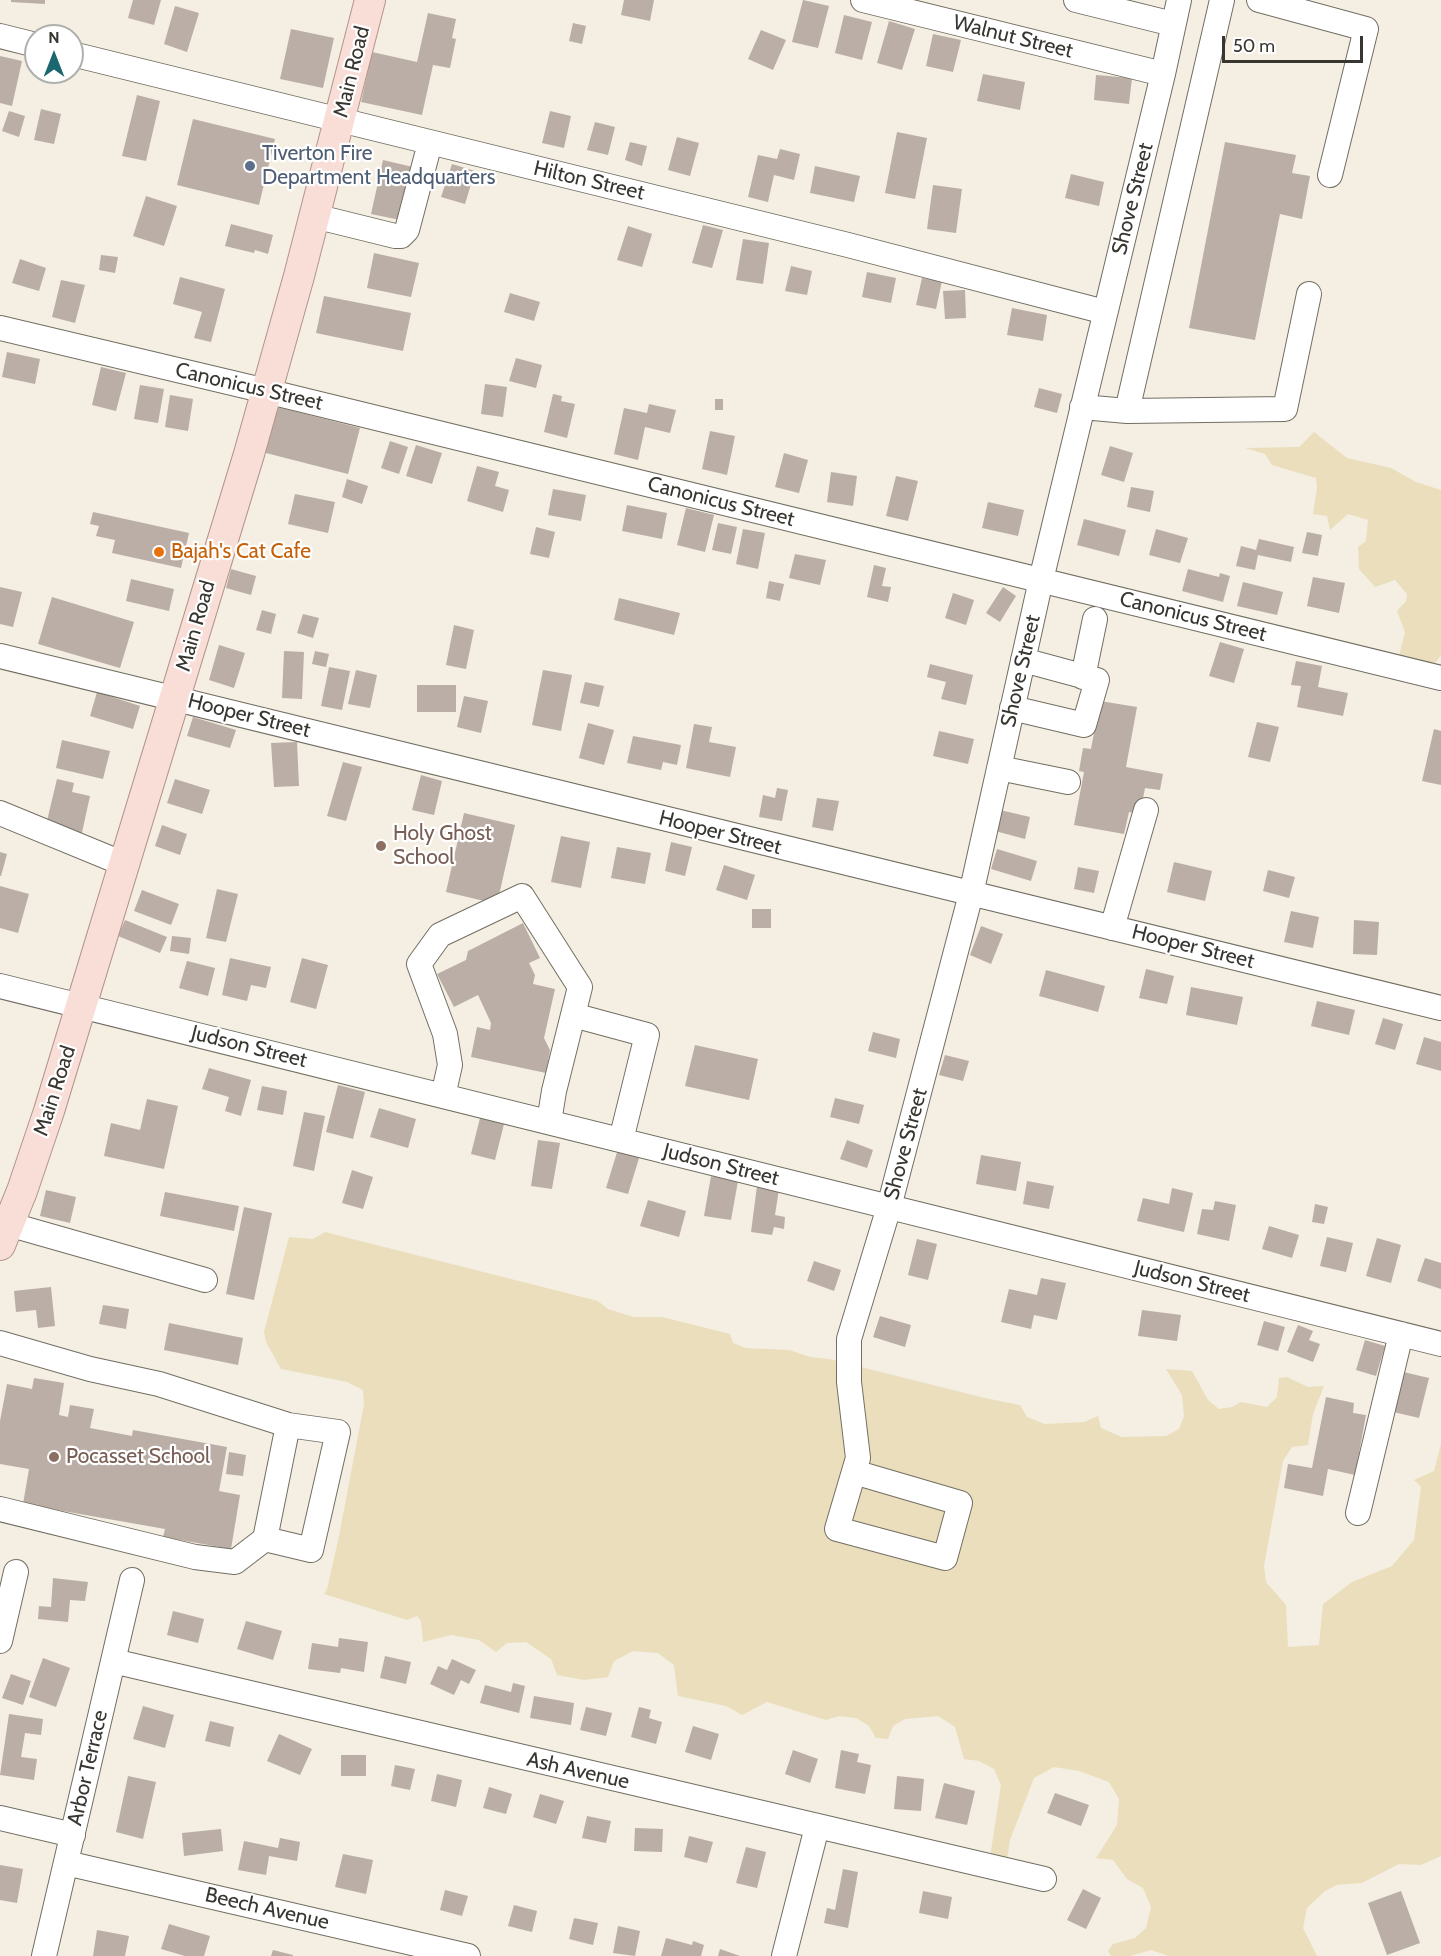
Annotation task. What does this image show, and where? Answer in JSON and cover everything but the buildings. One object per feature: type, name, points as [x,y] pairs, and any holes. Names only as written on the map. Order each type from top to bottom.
[{"type":"main road","name":"Main Road","points":[[4,1234],[22,1191],[49,1111],[267,391],[340,121],[370,0]]},
{"type":"street","name":"Walnut Street","points":[[863,0],[922,7],[1163,74]]},
{"type":"street","points":[[1076,0],[1173,24]]},
{"type":"street","name":"Shove Street","points":[[854,1472],[960,1503],[945,1558],[837,1529],[858,1458],[849,1382],[849,1340],[889,1207],[971,894],[1041,580],[1179,0]]},
{"type":"street","points":[[1127,411],[1222,0]]},
{"type":"street","points":[[1259,0],[1366,29],[1330,175]]},
{"type":"street","points":[[0,36],[24,42]]},
{"type":"street","name":"Hilton Street","points":[[84,57],[826,239],[1105,312]]},
{"type":"street","points":[[314,216],[401,236],[407,230],[430,143]]},
{"type":"street","points":[[1082,407],[1127,411],[1285,409],[1309,294]]},
{"type":"street","name":"Canonicus Street","points":[[0,328],[1441,678]]},
{"type":"street","points":[[1083,677],[1095,619]]},
{"type":"street","name":"Hooper Street","points":[[0,656],[1441,1008]]},
{"type":"street","points":[[1012,708],[1084,725],[1097,680],[1023,660]]},
{"type":"street","points":[[999,768],[1068,782]]},
{"type":"street","points":[[1112,928],[1146,810]]},
{"type":"street","points":[[0,813],[38,831],[124,864]]},
{"type":"street","points":[[443,1096],[450,1065],[445,1034],[419,964],[440,935],[522,896],[580,987],[554,1091],[549,1122]]},
{"type":"street","name":"Judson Street","points":[[0,986],[1441,1344]]},
{"type":"street","points":[[573,1015],[647,1035],[621,1140]]},
{"type":"street","points":[[4,1234],[205,1280]]},
{"type":"street","points":[[1358,1513],[1401,1334]]},
{"type":"street","points":[[0,1343],[90,1369],[159,1384],[288,1425],[338,1432],[311,1550],[265,1539]]},
{"type":"street","points":[[0,1509],[195,1557],[235,1562],[265,1539],[288,1425]]},
{"type":"street","points":[[0,1641],[16,1572]]},
{"type":"street","name":"Arbor Terrace","points":[[44,1956],[132,1580]]},
{"type":"street","name":"Ash Avenue","points":[[113,1661],[1044,1879]]},
{"type":"street","points":[[0,1818],[72,1835]]},
{"type":"street","points":[[784,1956],[817,1827]]},
{"type":"street","name":"Beech Avenue","points":[[66,1863],[468,1956]]},
{"type":"shaded area","points":[[1314,432],[1347,458],[1391,468],[1416,482],[1441,490],[1441,655],[1425,677],[1396,668],[1405,632],[1397,611],[1406,601],[1407,594],[1395,580],[1375,587],[1359,569],[1358,547],[1366,541],[1368,520],[1348,514],[1330,530],[1327,516],[1313,514],[1317,488],[1316,478],[1272,465],[1265,454],[1245,448],[1299,447]]},
{"type":"shaded area","points":[[325,1232],[598,1301],[608,1309],[633,1317],[662,1317],[730,1334],[733,1343],[746,1348],[789,1350],[810,1357],[829,1359],[1020,1405],[1027,1417],[1045,1424],[1084,1422],[1098,1416],[1101,1428],[1122,1437],[1166,1436],[1179,1429],[1184,1416],[1182,1395],[1166,1369],[1192,1371],[1208,1400],[1219,1409],[1232,1407],[1241,1402],[1267,1407],[1277,1397],[1279,1378],[1287,1377],[1308,1387],[1324,1386],[1313,1414],[1308,1445],[1292,1447],[1283,1461],[1264,1566],[1266,1582],[1286,1605],[1288,1647],[1319,1645],[1323,1604],[1352,1582],[1392,1566],[1414,1540],[1421,1487],[1414,1480],[1434,1471],[1441,1444],[1441,1856],[1421,1865],[1399,1864],[1362,1883],[1337,1885],[1325,1891],[1307,1908],[1303,1928],[1317,1956],[1169,1956],[1151,1950],[1130,1956],[1111,1956],[1108,1951],[1113,1944],[1135,1938],[1146,1928],[1151,1907],[1143,1888],[1127,1879],[1113,1860],[1096,1858],[1117,1825],[1119,1799],[1109,1782],[1079,1771],[1054,1767],[1034,1778],[1010,1840],[1006,1866],[989,1864],[1001,1785],[994,1769],[979,1761],[964,1759],[955,1727],[938,1716],[905,1719],[893,1726],[888,1739],[876,1738],[869,1726],[856,1718],[839,1716],[826,1720],[767,1702],[742,1715],[726,1706],[678,1696],[674,1665],[658,1653],[633,1651],[614,1661],[608,1677],[584,1680],[557,1675],[551,1659],[526,1642],[507,1643],[496,1652],[479,1640],[451,1635],[423,1642],[421,1621],[417,1616],[407,1620],[324,1594],[339,1536],[364,1404],[363,1390],[347,1382],[281,1369],[266,1342],[264,1332],[289,1237],[313,1239]]},
{"type":"place","name":"Tiverton Fire Department Headquarters","points":[[250,166]]},
{"type":"place","name":"Bajah's Cat Cafe","points":[[159,552]]},
{"type":"place","name":"Holy Ghost School","points":[[381,846]]},
{"type":"place","name":"Pocasset School","points":[[54,1457]]}]
